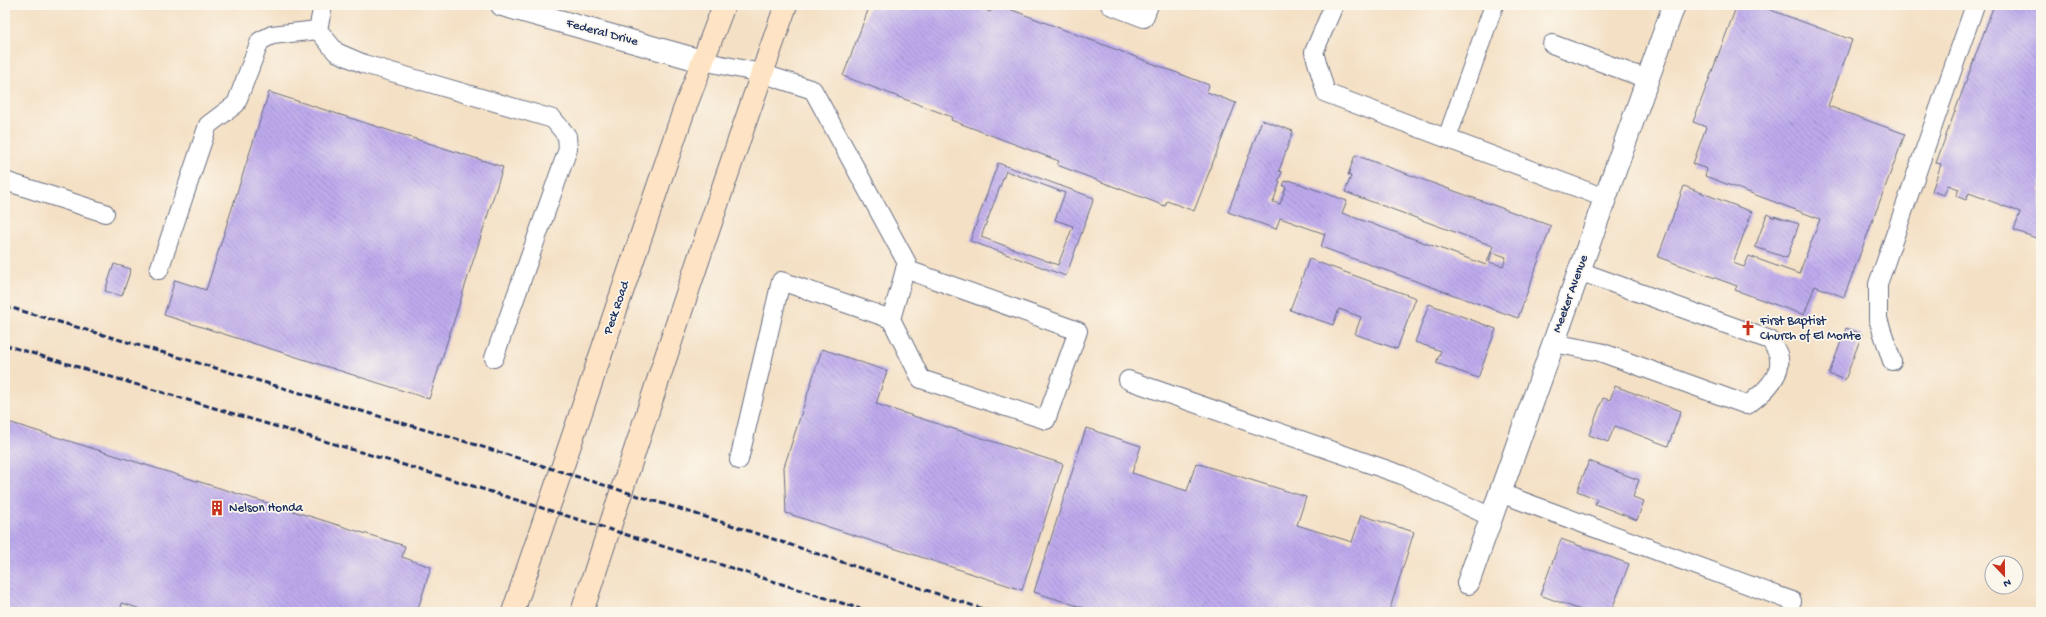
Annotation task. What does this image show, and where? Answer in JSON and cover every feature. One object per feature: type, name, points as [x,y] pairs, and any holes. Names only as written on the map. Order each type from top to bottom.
[{"type":"main road","name":"Peck Road","points":[[513,612],[702,60],[712,40],[724,5]]},
{"type":"main road","points":[[582,612],[666,353],[761,73],[786,5]]},
{"type":"street","name":"Federal Drive","points":[[502,5],[702,60]]},
{"type":"street","name":"Meeker Avenue","points":[[1468,583],[1674,5]]},
{"type":"lane","points":[[318,30],[323,5]]},
{"type":"lane","points":[[1110,5],[1144,18],[1149,5]]},
{"type":"lane","points":[[1334,5],[1314,52],[1326,93],[1605,198]]},
{"type":"lane","points":[[1447,138],[1494,5]]},
{"type":"lane","points":[[1892,361],[1878,319],[1878,284],[1975,5]]},
{"type":"lane","points":[[159,270],[208,125],[236,104],[260,41],[272,35],[318,30]]},
{"type":"lane","points":[[318,30],[336,52],[364,64],[553,119],[567,136],[568,149],[494,358]]},
{"type":"lane","points":[[1552,44],[1647,79]]},
{"type":"lane","points":[[702,60],[761,73],[813,90],[907,262],[905,269],[891,319],[921,379],[1046,420],[1078,331],[905,269]]},
{"type":"lane","points":[[5,181],[105,213]]},
{"type":"lane","points":[[1553,343],[1600,352],[1747,406],[1765,392],[1777,371],[1778,356],[1770,340],[1580,271]]},
{"type":"lane","points":[[738,460],[781,281],[891,319]]},
{"type":"lane","points":[[1128,380],[1402,475],[1491,517]]},
{"type":"lane","points":[[1500,493],[1792,600]]},
{"type":"building","points":[[870,5],[973,5],[990,12],[993,5],[999,5],[1209,85],[1207,92],[1236,103],[1194,211],[1167,201],[1165,206],[1057,165],[1059,161],[951,120],[952,117],[843,76]]},
{"type":"building","points":[[1737,5],[1757,5],[1852,40],[1828,106],[1905,134],[1844,297],[1815,286],[1804,315],[1735,290],[1737,286],[1658,257],[1684,186],[1752,212],[1733,263],[1744,267],[1749,256],[1799,274],[1820,219],[1705,176],[1707,169],[1693,164],[1706,127],[1693,122]]},
{"type":"building","points":[[1994,5],[2041,5],[2041,240],[2014,230],[2020,212],[1969,193],[1966,200],[1956,196],[1959,189],[1948,185],[1944,195],[1932,191],[1941,164],[1936,163]]},
{"type":"building","points":[[269,92],[503,167],[429,399],[164,315],[175,280],[206,290]]},
{"type":"building","points":[[1262,120],[1293,131],[1279,171],[1282,172],[1273,202],[1280,204],[1286,187],[1283,186],[1285,181],[1288,182],[1289,180],[1347,201],[1342,213],[1486,265],[1493,246],[1345,192],[1351,176],[1348,175],[1355,155],[1551,226],[1518,318],[1321,247],[1325,234],[1280,218],[1276,229],[1228,212]],"holes":[[[1492,252],[1506,257],[1503,266],[1489,262]]]},
{"type":"building","points":[[998,163],[1094,198],[1066,276],[970,241]],"holes":[[[1006,171],[1065,193],[1055,220],[1073,226],[1058,265],[981,237]]]},
{"type":"building","points":[[1767,214],[1774,218],[1774,216],[1799,224],[1787,258],[1755,247]]},
{"type":"building","points":[[1309,259],[1416,298],[1397,349],[1355,334],[1361,317],[1339,309],[1333,325],[1290,310]]},
{"type":"building","points":[[114,264],[131,269],[122,296],[105,291]]},
{"type":"building","points":[[1429,304],[1496,329],[1478,378],[1436,363],[1441,351],[1415,342]]},
{"type":"building","points":[[1846,328],[1862,334],[1845,380],[1829,374]]},
{"type":"building","points":[[822,349],[887,371],[876,404],[1063,464],[1022,590],[786,513],[784,467]]},
{"type":"building","points":[[1615,386],[1681,411],[1668,446],[1615,426],[1608,442],[1589,435],[1603,398],[1610,400]]},
{"type":"building","points":[[5,421],[405,546],[402,557],[431,567],[417,612],[150,612],[122,603],[120,612],[5,612]]},
{"type":"building","points":[[1086,428],[1141,446],[1132,473],[1187,491],[1196,463],[1306,497],[1297,525],[1352,542],[1361,515],[1414,532],[1389,612],[1097,612],[1034,592]]},
{"type":"building","points":[[1589,461],[1639,480],[1633,497],[1644,501],[1637,520],[1595,504],[1597,499],[1577,491]]},
{"type":"building","points":[[1561,539],[1629,564],[1611,612],[1586,612],[1540,595]]},
{"type":"railway","points":[[5,306],[470,443],[734,526],[992,612]]},
{"type":"railway","points":[[5,345],[457,481],[870,612]]},
{"type":"place","name":"First Baptist Church of El Monte","points":[[1748,328]]},
{"type":"place","name":"Nelson Honda","points":[[217,508]]}]
